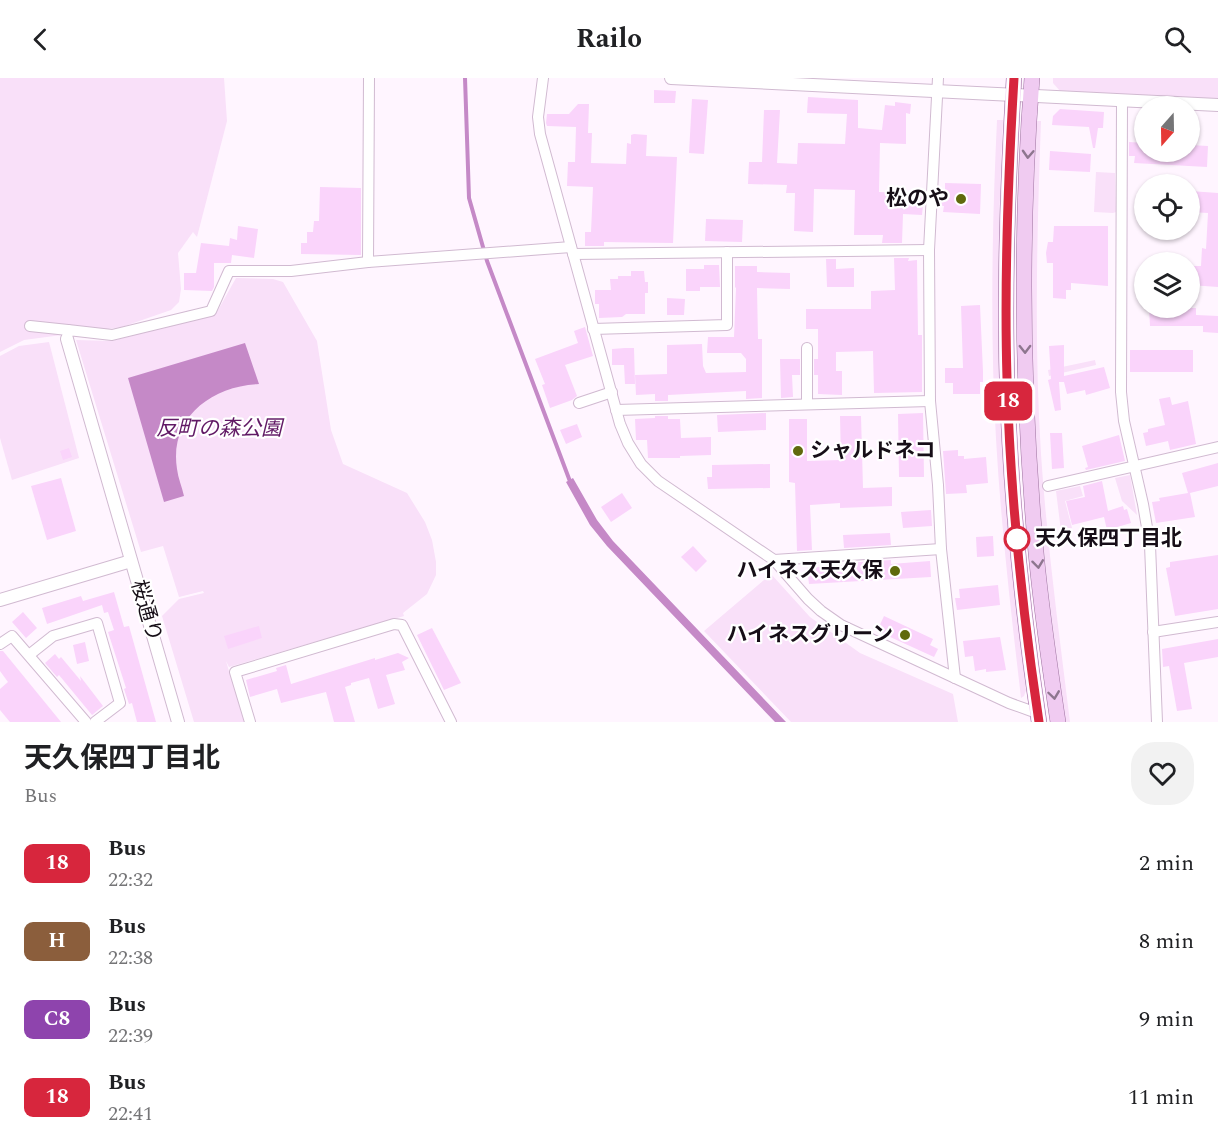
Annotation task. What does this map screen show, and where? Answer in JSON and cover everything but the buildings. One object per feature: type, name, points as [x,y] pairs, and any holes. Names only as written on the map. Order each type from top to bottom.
[{"type":"main road","points":[[1014,78],[1006,234],[1007,377],[1017,545],[1038,718]]},
{"type":"main road","points":[[1032,78],[1024,272],[1028,433],[1035,544],[1058,722]]},
{"type":"street","points":[[368,262],[369,78]]},
{"type":"street","points":[[543,78],[538,117],[540,134],[616,410],[628,443],[641,464],[652,476],[685,500],[774,560],[808,599],[834,620],[1038,718]]},
{"type":"street","points":[[671,78],[937,84],[1031,96],[1218,105]]},
{"type":"street","points":[[937,84],[929,250],[930,401],[941,549],[955,678]]},
{"type":"street","points":[[1122,101],[1121,392],[1124,422],[1150,545],[1157,722]]},
{"type":"street","points":[[30,326],[68,335],[112,335],[211,310],[229,271],[291,271],[494,252],[929,250]]},
{"type":"street","points":[[593,329],[727,325],[727,252]]},
{"type":"street","points":[[68,335],[131,561]]},
{"type":"street","points":[[807,348],[807,404]]},
{"type":"street","points":[[579,403],[612,392]]},
{"type":"street","points":[[616,410],[930,401]]},
{"type":"street","points":[[1048,486],[1218,447]]},
{"type":"street","points":[[774,560],[941,549]]},
{"type":"street","name":"桜通り","points":[[0,600],[131,561],[178,722]]},
{"type":"street","points":[[1153,632],[1218,622]]},
{"type":"street","points":[[29,655],[52,636],[97,624],[120,703],[96,722]]},
{"type":"street","points":[[250,722],[235,672],[394,624],[402,625],[446,721]]},
{"type":"street","points":[[0,644],[12,636],[86,722]]},
{"type":"green space","points":[[0,78],[224,78],[227,121],[197,237],[193,232],[178,253],[181,289],[179,302],[171,310],[122,327],[24,340],[0,352]]},
{"type":"green space","points":[[1053,78],[1218,78],[1218,99],[1200,98],[1200,96],[1061,92],[1053,83]]},
{"type":"green space","points":[[997,120],[1003,120],[998,279],[1001,437],[1008,532],[1026,690],[1021,698],[1003,537],[994,399],[992,279]]},
{"type":"green space","points":[[1036,121],[1041,121],[1037,329],[1041,454],[1050,555],[1070,722],[1064,722],[1044,556],[1034,429],[1032,224]]},
{"type":"green space","points":[[1096,172],[1115,173],[1116,212],[1094,212]]},
{"type":"green space","name":"反町の森公園","points":[[236,278],[273,279],[283,282],[317,341],[331,430],[343,464],[407,493],[425,522],[432,540],[436,575],[427,594],[403,613],[404,616],[229,667],[226,661],[244,722],[194,722],[162,616],[179,599],[204,593],[203,591],[179,597],[163,546],[141,552],[76,340],[112,341],[217,312]]},
{"type":"green space","points":[[49,342],[79,458],[12,480],[0,438],[0,356],[19,346]]},
{"type":"green space","points":[[1095,360],[1096,365],[1049,376],[1048,370]]},
{"type":"green space","points":[[1130,475],[1137,515],[1122,501],[1115,478]]},
{"type":"green space","points":[[1080,486],[1083,496],[1065,501],[1072,528],[1061,531],[1056,491]]},
{"type":"green space","points":[[771,574],[810,617],[860,653],[953,694],[958,722],[791,722],[704,631]]},
{"type":"shaded area","points":[[245,343],[259,384],[241,386],[210,398],[187,420],[180,434],[176,451],[184,496],[164,502],[128,378]]},
{"type":"shaded area","points":[[573,478],[597,520],[613,541],[786,722],[775,722],[607,546],[590,525],[566,482]]},
{"type":"waterway","points":[[465,78],[469,198],[487,261],[571,484]]},
{"type":"bus line","name":"18","points":[[1014,78],[1006,234],[1007,377],[1017,545],[1039,722]]},
{"type":"place","name":"松のや","points":[[961,199]]},
{"type":"place","name":"シャルドネコ","points":[[798,451]]},
{"type":"place","name":"天久保四丁目北","points":[[1017,539]]},
{"type":"place","name":"ハイネス天久保","points":[[895,571]]},
{"type":"place","name":"ハイネスグリーン","points":[[905,635]]}]
